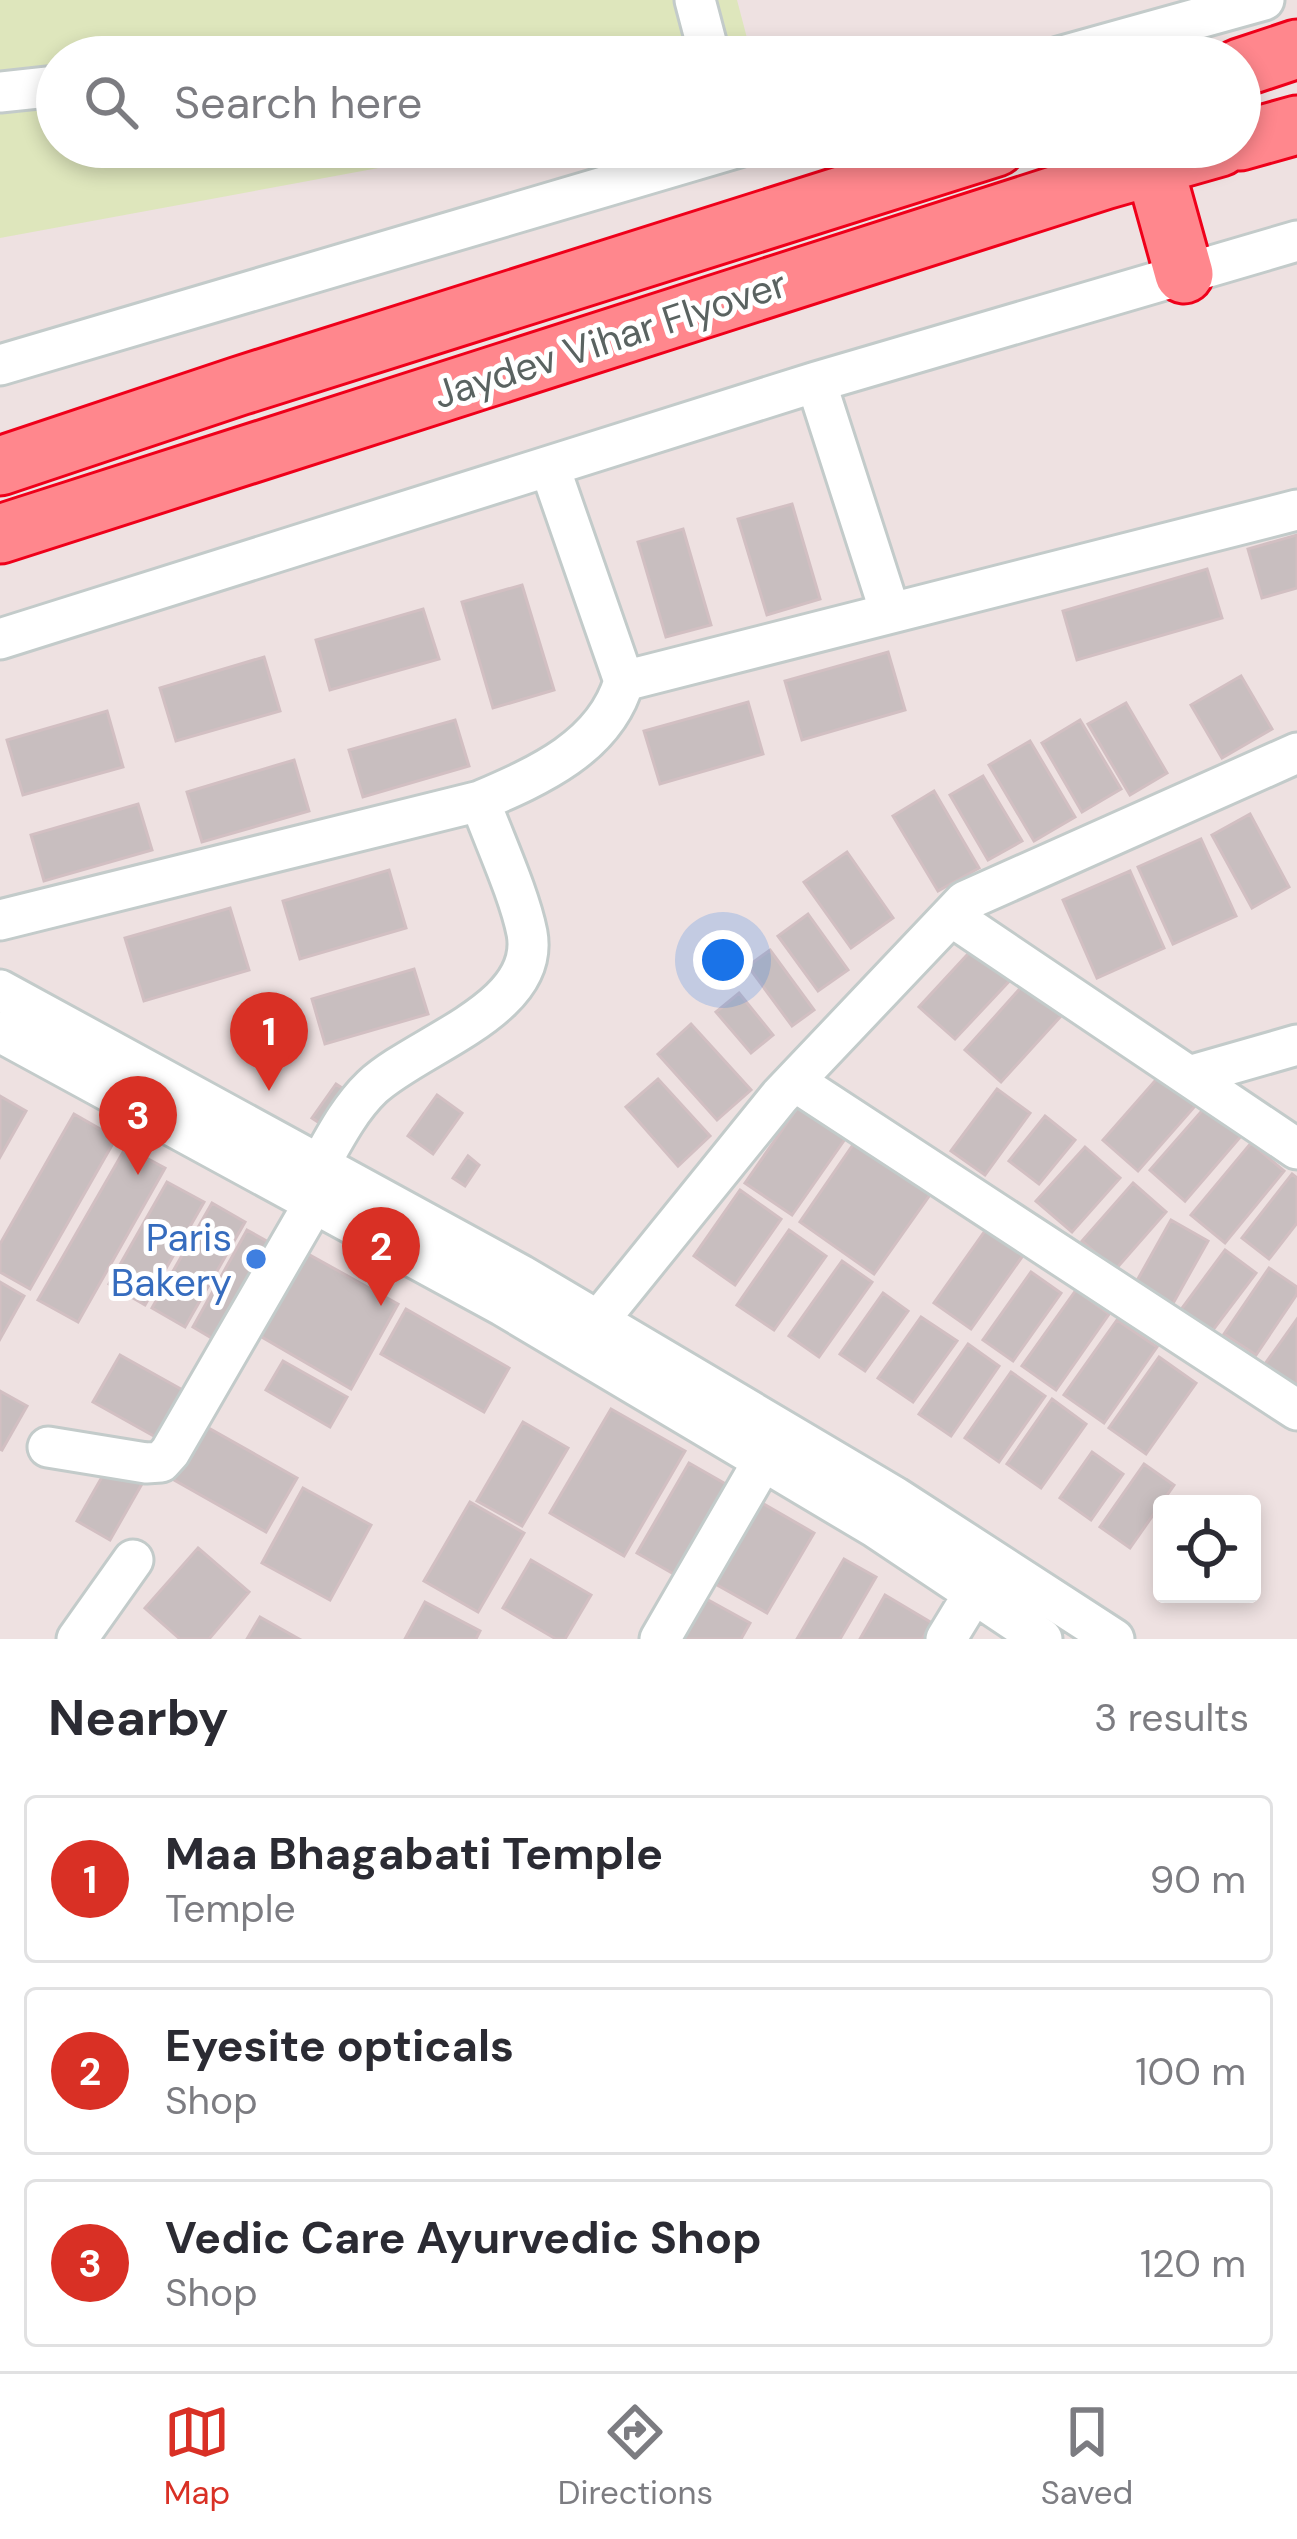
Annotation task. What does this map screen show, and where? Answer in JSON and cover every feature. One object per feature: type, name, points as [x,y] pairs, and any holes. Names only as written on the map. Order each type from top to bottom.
[{"type":"highway","points":[[1261,61],[1297,49]]},
{"type":"highway","points":[[1261,135],[1297,125]]},
{"type":"highway","name":"Jaydev Vihar Flyover","points":[[0,466],[930,168]]},
{"type":"highway","name":"Jaydev Vihar Flyover","points":[[0,534],[1146,168]]},
{"type":"highway","points":[[1129,173],[1184,274]]},
{"type":"street","points":[[695,0],[704,36]]},
{"type":"street","points":[[1135,36],[1264,0]]},
{"type":"street","points":[[0,92],[36,88]]},
{"type":"street","points":[[0,365],[668,168]]},
{"type":"street","points":[[0,639],[816,382],[1297,241]]},
{"type":"street","points":[[816,382],[890,611]]},
{"type":"street","points":[[0,920],[480,801],[525,782],[585,742],[605,719],[624,681],[550,468]]},
{"type":"street","points":[[624,681],[1297,511]]},
{"type":"street","points":[[598,1321],[794,1081],[965,901],[1297,753]]},
{"type":"street","points":[[320,1164],[368,1090],[497,1004],[514,988],[526,962],[527,934],[480,801]]},
{"type":"street","points":[[951,916],[1297,1150]]},
{"type":"street","points":[[0,991],[598,1321],[885,1512],[1114,1639]]},
{"type":"street","points":[[0,1032],[503,1306],[763,1461],[885,1512],[974,1593],[1042,1639]]},
{"type":"street","points":[[1189,1076],[1297,1045]]},
{"type":"street","points":[[794,1081],[1297,1410]]},
{"type":"street","points":[[48,1447],[100,1458],[161,1462],[314,1203]]},
{"type":"street","points":[[660,1639],[763,1461]]},
{"type":"street","points":[[77,1639],[134,1560]]},
{"type":"street","points":[[946,1639],[974,1593]]},
{"type":"green space","points":[[0,0],[737,0],[746,36],[36,36],[36,168],[378,168],[0,238]]},
{"type":"building","points":[[792,504],[820,599],[767,615],[738,519]]},
{"type":"building","points":[[683,529],[711,625],[666,637],[638,542]]},
{"type":"building","points":[[1297,535],[1297,588],[1262,598],[1248,549]]},
{"type":"building","points":[[1207,569],[1222,618],[1077,660],[1063,611]]},
{"type":"building","points":[[522,585],[554,690],[493,708],[462,602]]},
{"type":"building","points":[[423,609],[439,659],[330,690],[316,640]]},
{"type":"building","points":[[888,652],[905,710],[802,740],[785,681]]},
{"type":"building","points":[[264,657],[280,711],[176,741],[160,688]]},
{"type":"building","points":[[1241,676],[1272,729],[1222,758],[1191,705]]},
{"type":"building","points":[[748,702],[763,754],[660,784],[644,731]]},
{"type":"building","points":[[1126,703],[1167,773],[1130,795],[1088,724]]},
{"type":"building","points":[[107,711],[123,767],[23,795],[7,740]]},
{"type":"building","points":[[455,720],[469,766],[363,797],[349,750]]},
{"type":"building","points":[[1080,720],[1121,789],[1082,812],[1042,743]]},
{"type":"building","points":[[1030,741],[1075,817],[1034,841],[989,765]]},
{"type":"building","points":[[294,760],[309,811],[202,842],[187,792]]},
{"type":"building","points":[[983,776],[1022,841],[988,860],[950,795]]},
{"type":"building","points":[[934,791],[979,868],[938,891],[893,816]]},
{"type":"building","points":[[138,804],[152,850],[44,881],[31,835]]},
{"type":"building","points":[[1250,814],[1289,887],[1252,908],[1212,835]]},
{"type":"building","points":[[1201,839],[1236,916],[1173,944],[1138,867]]},
{"type":"building","points":[[847,852],[893,918],[851,948],[804,882]]},
{"type":"building","points":[[389,870],[406,928],[300,959],[283,901]]},
{"type":"building","points":[[1130,871],[1164,948],[1097,978],[1063,900]]},
{"type":"building","points":[[230,908],[249,970],[144,1001],[125,938]]},
{"type":"building","points":[[808,914],[848,970],[818,991],[778,936]]},
{"type":"building","points":[[978,943],[1014,976],[955,1039],[919,1007]]},
{"type":"building","points":[[770,950],[814,1010],[792,1026],[748,966]]},
{"type":"building","points":[[414,969],[428,1014],[325,1044],[312,999]]},
{"type":"building","points":[[1025,983],[1061,1016],[1001,1082],[965,1050]]},
{"type":"building","points":[[739,993],[773,1035],[751,1053],[716,1012]]},
{"type":"building","points":[[691,1024],[751,1090],[717,1120],[658,1054]]},
{"type":"building","points":[[1161,1074],[1196,1105],[1138,1171],[1103,1140]]},
{"type":"building","points":[[658,1079],[710,1136],[678,1166],[626,1107]]},
{"type":"building","points":[[336,1084],[351,1094],[327,1128],[312,1118]]},
{"type":"building","points":[[997,1089],[1030,1113],[985,1175],[951,1151]]},
{"type":"building","points":[[437,1095],[462,1113],[433,1154],[408,1136]]},
{"type":"building","points":[[0,1096],[26,1111],[0,1157]]},
{"type":"building","points":[[803,1100],[850,1132],[792,1215],[745,1183]]},
{"type":"building","points":[[1207,1105],[1242,1135],[1185,1201],[1150,1170]]},
{"type":"building","points":[[74,1114],[116,1138],[30,1289],[0,1272],[0,1244]]},
{"type":"building","points":[[1045,1116],[1075,1140],[1039,1184],[1009,1161]]},
{"type":"building","points":[[859,1136],[934,1189],[874,1274],[800,1222]]},
{"type":"building","points":[[1251,1143],[1284,1171],[1225,1243],[1191,1215]]},
{"type":"building","points":[[126,1147],[165,1168],[78,1322],[38,1300]]},
{"type":"building","points":[[1085,1147],[1120,1178],[1072,1232],[1036,1201]]},
{"type":"building","points":[[468,1156],[479,1165],[465,1186],[453,1178]]},
{"type":"building","points":[[1292,1174],[1297,1178],[1297,1223],[1269,1259],[1242,1238]]},
{"type":"building","points":[[167,1182],[204,1202],[145,1305],[109,1284]]},
{"type":"building","points":[[1133,1183],[1166,1212],[1115,1270],[1082,1241]]},
{"type":"building","points":[[740,1190],[781,1219],[735,1285],[694,1256]]},
{"type":"building","points":[[212,1203],[245,1222],[185,1327],[152,1308]]},
{"type":"building","points":[[1171,1220],[1208,1241],[1171,1307],[1134,1286]]},
{"type":"building","points":[[987,1228],[1024,1254],[971,1329],[934,1303]]},
{"type":"building","points":[[247,1230],[281,1249],[225,1346],[193,1327]]},
{"type":"building","points":[[789,1230],[826,1256],[774,1330],[737,1305]]},
{"type":"building","points":[[299,1249],[398,1304],[351,1389],[253,1332]]},
{"type":"building","points":[[1225,1250],[1256,1273],[1210,1334],[1180,1311]]},
{"type":"building","points":[[842,1261],[872,1282],[819,1357],[789,1336]]},
{"type":"building","points":[[1269,1268],[1297,1287],[1297,1294],[1256,1355],[1224,1334]]},
{"type":"building","points":[[1031,1272],[1061,1293],[1013,1361],[983,1340]]},
{"type":"building","points":[[0,1282],[24,1296],[0,1339]]},
{"type":"building","points":[[1076,1290],[1109,1314],[1056,1390],[1022,1366]]},
{"type":"building","points":[[883,1293],[908,1311],[865,1371],[840,1354]]},
{"type":"building","points":[[406,1309],[509,1368],[484,1412],[381,1354]]},
{"type":"building","points":[[921,1317],[957,1341],[913,1402],[878,1378]]},
{"type":"building","points":[[1297,1319],[1297,1386],[1265,1364]]},
{"type":"building","points":[[1117,1320],[1157,1347],[1104,1423],[1064,1395]]},
{"type":"building","points":[[968,1344],[999,1366],[951,1436],[919,1414]]},
{"type":"building","points":[[120,1355],[188,1393],[161,1440],[93,1402]]},
{"type":"building","points":[[1159,1357],[1196,1383],[1146,1454],[1109,1428]]},
{"type":"building","points":[[283,1361],[347,1397],[330,1427],[266,1390]]},
{"type":"building","points":[[1011,1372],[1045,1396],[999,1462],[965,1438]]},
{"type":"building","points":[[0,1391],[27,1406],[2,1450],[0,1449]]},
{"type":"building","points":[[1052,1399],[1086,1424],[1041,1488],[1007,1464]]},
{"type":"building","points":[[611,1409],[685,1451],[624,1556],[550,1513]]},
{"type":"building","points":[[198,1422],[297,1478],[266,1532],[167,1476]]},
{"type":"building","points":[[523,1422],[568,1448],[522,1526],[477,1501]]},
{"type":"building","points":[[1092,1452],[1123,1474],[1091,1520],[1060,1498]]},
{"type":"building","points":[[110,1463],[143,1482],[110,1540],[77,1521]]},
{"type":"building","points":[[689,1463],[731,1487],[679,1577],[637,1553]]},
{"type":"building","points":[[1144,1464],[1174,1485],[1167,1495],[1153,1495],[1153,1515],[1130,1548],[1100,1527]]},
{"type":"building","points":[[303,1488],[371,1525],[330,1600],[262,1563]]},
{"type":"building","points":[[748,1495],[814,1533],[767,1613],[701,1576]]},
{"type":"building","points":[[470,1502],[524,1533],[478,1612],[424,1581]]},
{"type":"building","points":[[198,1548],[249,1592],[209,1639],[180,1639],[145,1608]]},
{"type":"building","points":[[844,1559],[876,1577],[840,1639],[797,1639]]},
{"type":"building","points":[[531,1560],[591,1595],[565,1639],[556,1639],[503,1608]]},
{"type":"building","points":[[885,1595],[932,1623],[922,1639],[860,1639]]},
{"type":"building","points":[[701,1596],[750,1623],[741,1639],[682,1639]]},
{"type":"building","points":[[425,1602],[480,1631],[476,1639],[405,1639]]},
{"type":"building","points":[[260,1617],[299,1639],[247,1639]]},
{"type":"place","name":"Maa Bhagabati Temple","points":[[269,1091]]},
{"type":"place","name":"Vedic Care Ayurvedic Shop","points":[[138,1175]]},
{"type":"place","name":"Paris Bakery","points":[[256,1259]]},
{"type":"place","name":"Eyesite opticals","points":[[381,1306]]}]
